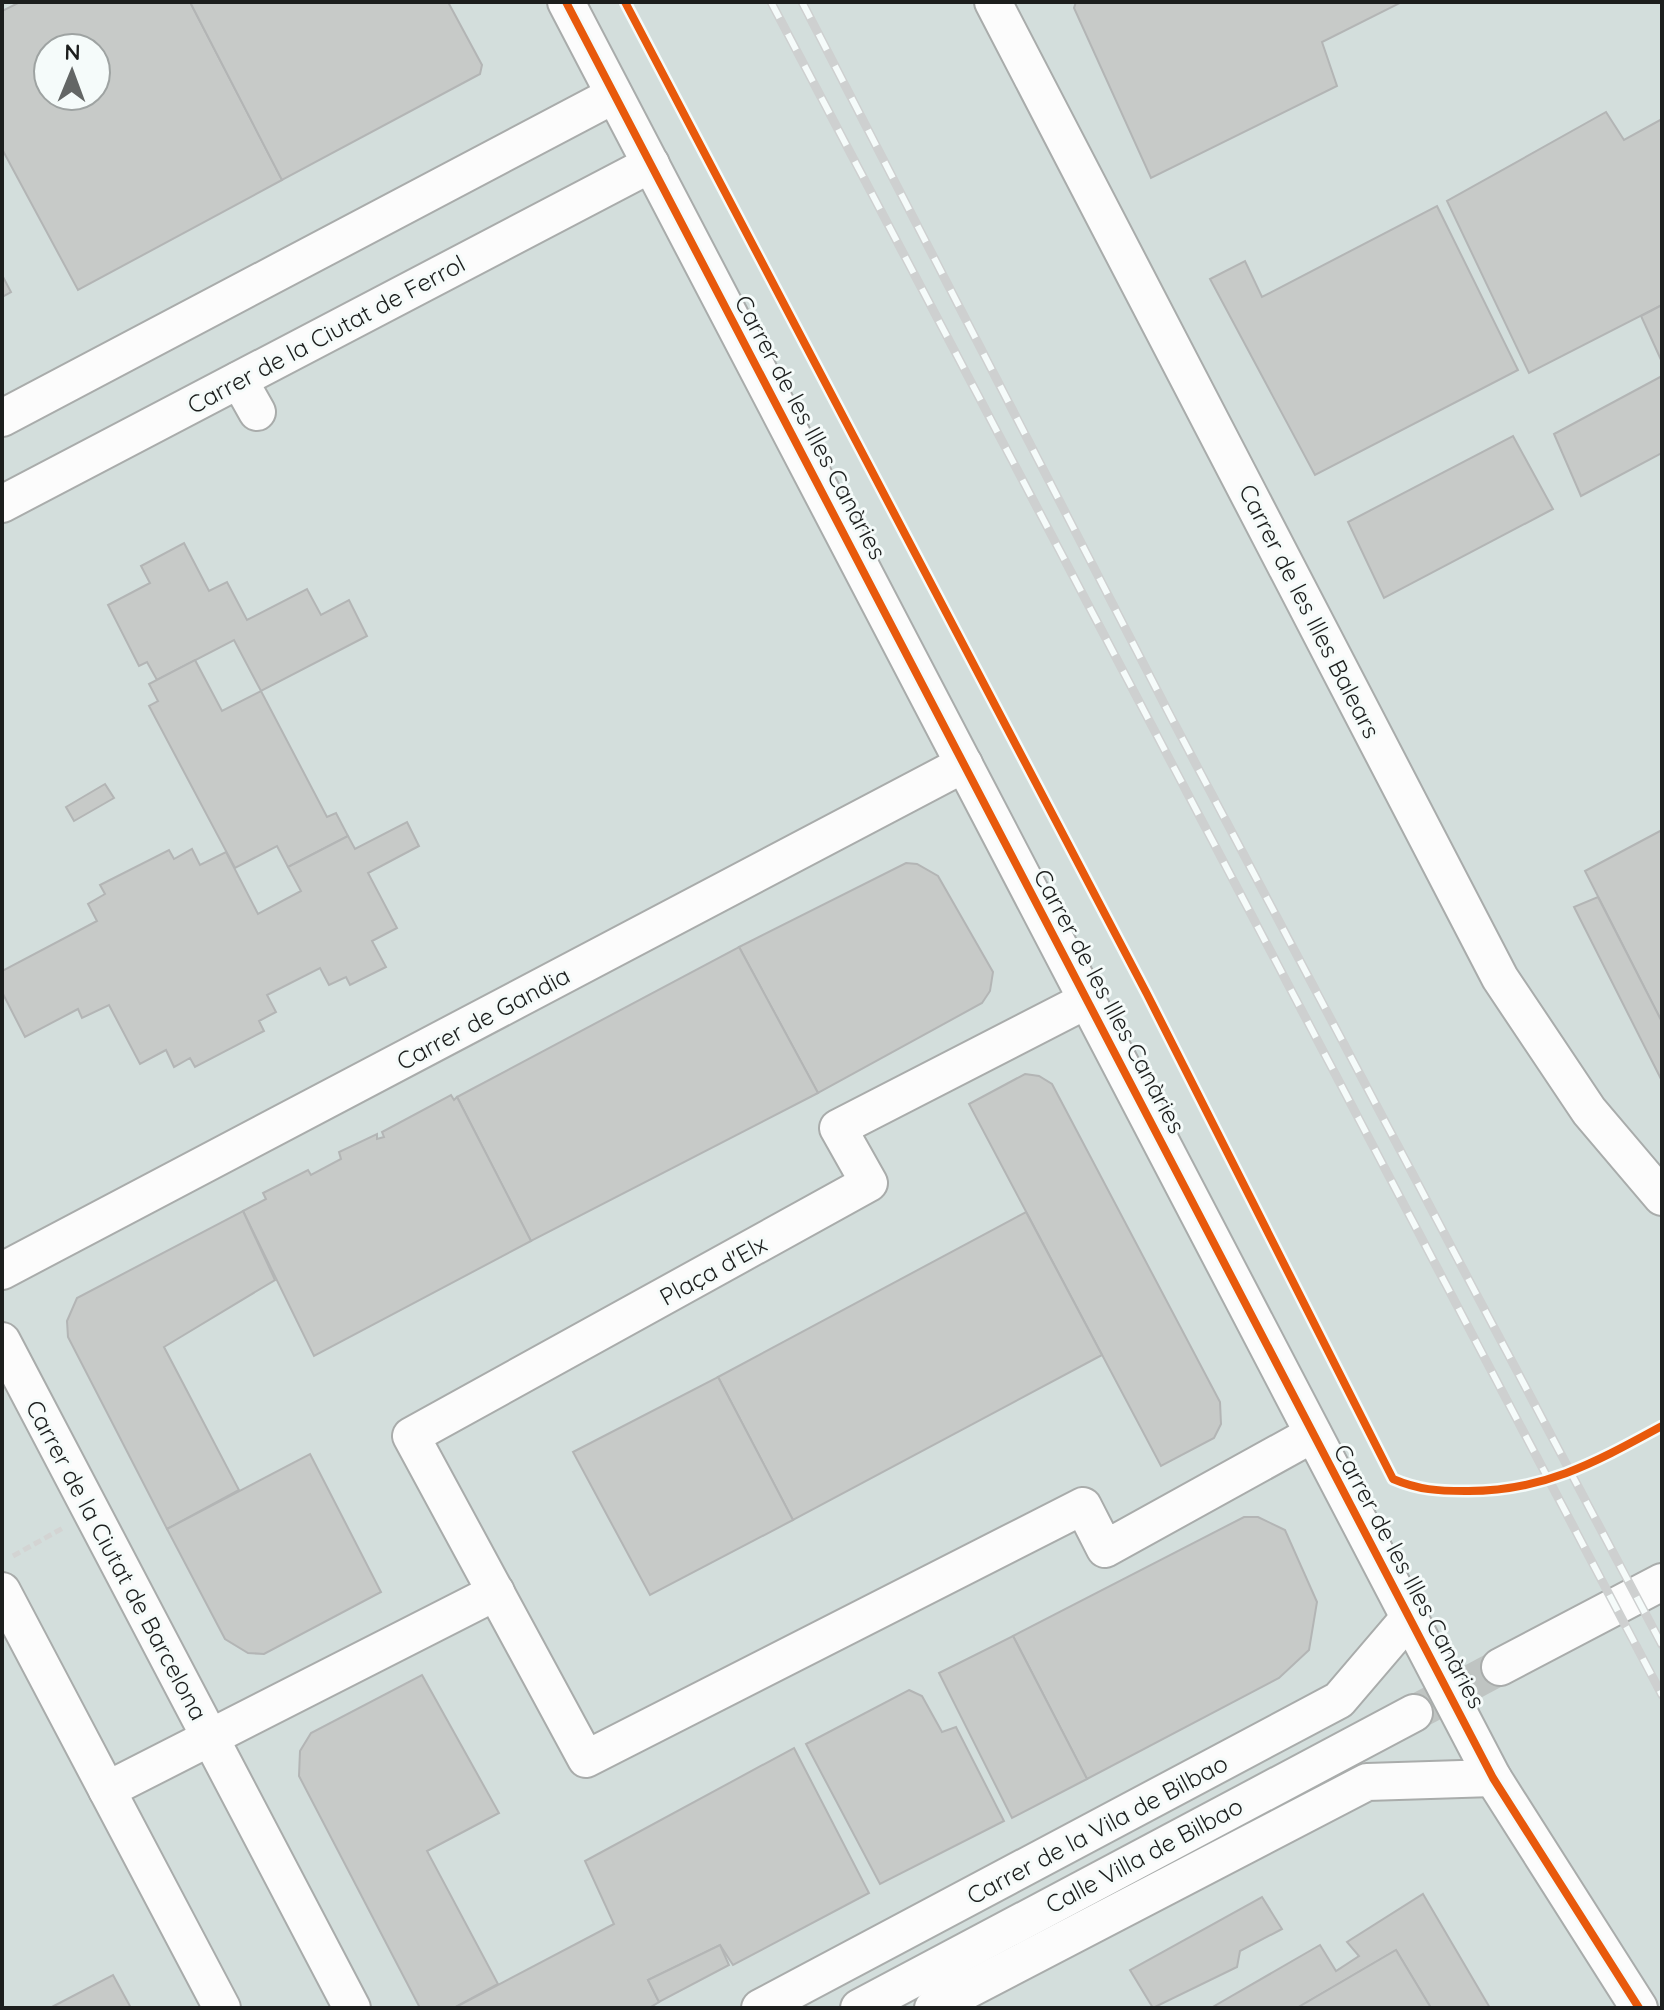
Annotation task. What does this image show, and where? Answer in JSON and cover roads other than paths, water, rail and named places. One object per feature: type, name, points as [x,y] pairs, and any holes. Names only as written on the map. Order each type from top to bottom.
[{"type":"street","name":"Carrer de les Illes Canàries","points":[[566,2],[1493,1778],[1639,2008]]},
{"type":"street","name":"Carrer de les Illes Balears","points":[[993,2],[1500,978],[1589,1111],[1662,1197]]},
{"type":"street","points":[[2,418],[614,95]]},
{"type":"street","name":"Carrer de la Ciutat de Ferrol","points":[[2,504],[651,164]]},
{"type":"street","points":[[239,380],[257,412]]},
{"type":"street","name":"Carrer de Gandia","points":[[2,1271],[964,764]]},
{"type":"street","name":"Plaça d'Elx","points":[[1087,1000],[838,1128],[869,1183],[411,1436],[586,1759],[1083,1506],[1105,1549],[1313,1434]]},
{"type":"street","name":"Carrer de la Ciutat de Barcelona","points":[[2,1341],[352,2008]]},
{"type":"street","points":[[1500,1667],[1662,1582]]},
{"type":"street","points":[[2,1591],[222,2008]]},
{"type":"street","points":[[210,1737],[496,1592]]},
{"type":"street","name":"Carrer de la Vila de Bilbao","points":[[760,2008],[1339,1700],[1409,1618]]},
{"type":"street","name":"Calle Villa de Bilbao","points":[[859,2005],[1414,1713]]},
{"type":"street","name":"Carrer de la Ciutat de Barcelona","points":[[107,1790],[210,1737]]},
{"type":"street","points":[[933,2008],[1367,1782],[1493,1778]]},
{"type":"tunnel","points":[[1414,1713],[1500,1667]]},
{"type":"railway","points":[[771,2],[1662,1695]]},
{"type":"railway","points":[[802,2],[1172,719],[1662,1645]]}]
